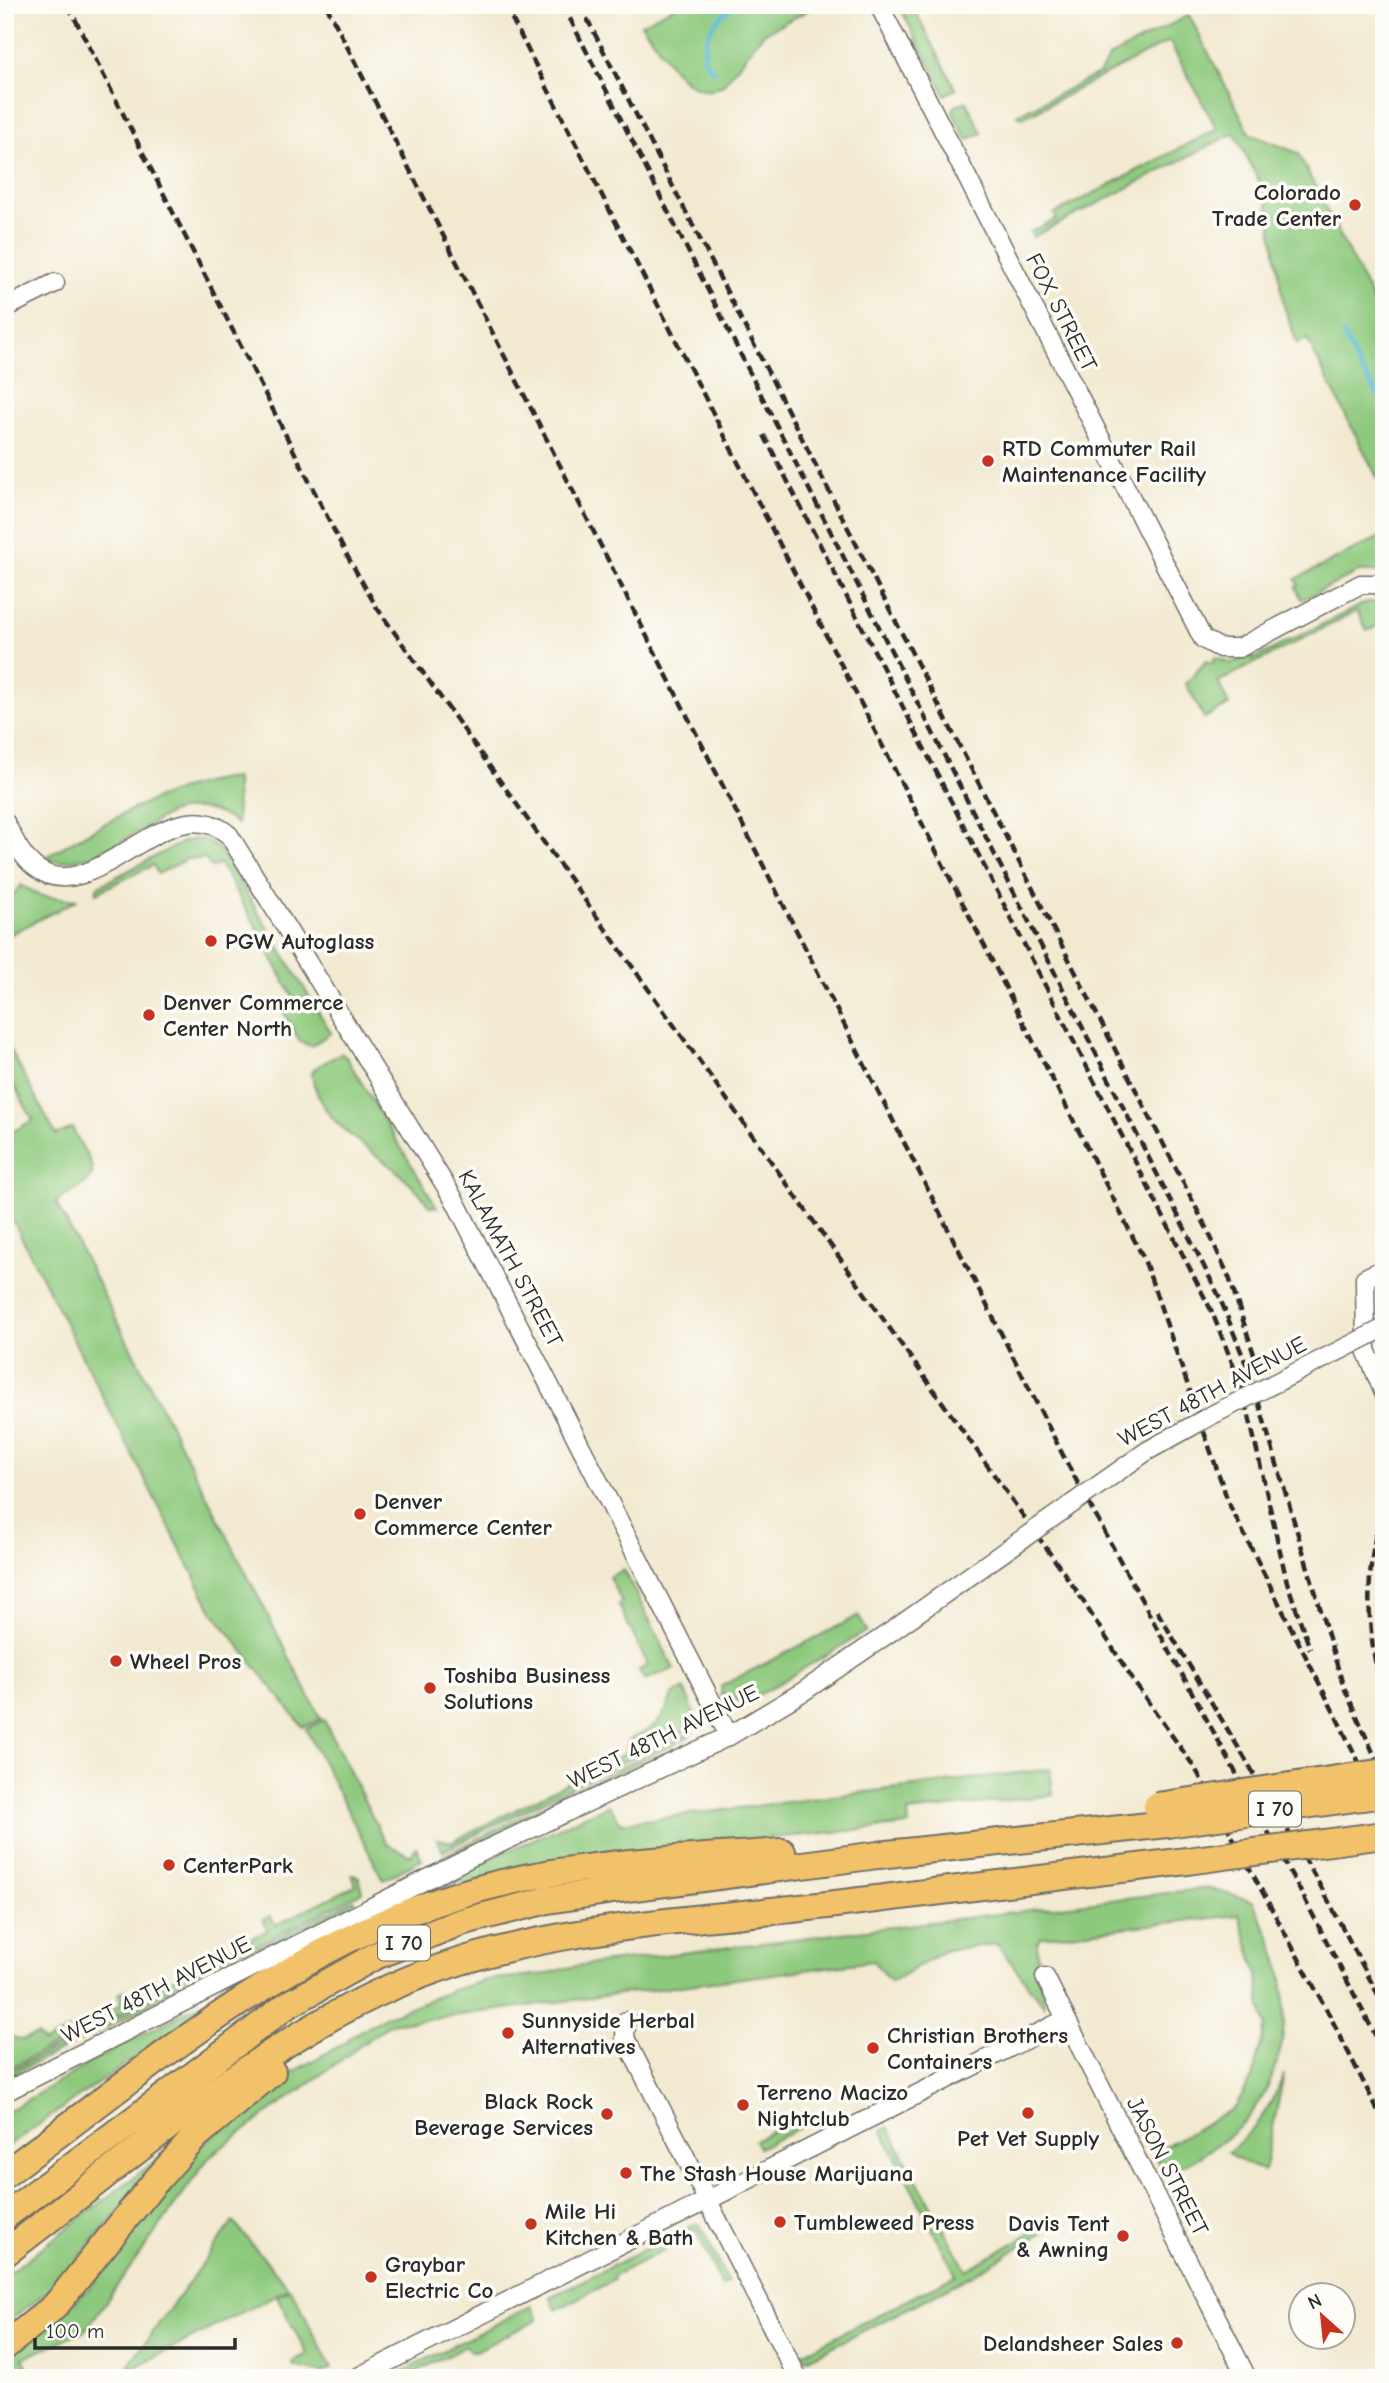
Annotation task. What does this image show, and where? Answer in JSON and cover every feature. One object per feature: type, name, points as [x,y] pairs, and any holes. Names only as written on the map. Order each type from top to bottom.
[{"type":"highway","points":[[1162,1815],[1384,1772]]},
{"type":"highway","name":"I 70","points":[[5,2216],[276,2013],[347,1970],[401,1944],[461,1922],[548,1900],[878,1855],[1041,1837],[1162,1815],[1384,1794]]},
{"type":"highway","name":"I 70","points":[[5,2253],[245,2070],[327,2020],[394,1986],[488,1954],[622,1928],[1384,1835]]},
{"type":"highway","points":[[5,2174],[143,2068],[230,2009],[360,1935],[432,1904],[495,1884],[619,1865],[792,1851],[878,1855]]},
{"type":"highway","points":[[1187,1861],[1384,1853]]},
{"type":"highway","points":[[5,2346],[55,2306],[154,2183],[196,2136],[281,2064],[394,1986]]},
{"type":"highway","points":[[5,2332],[79,2278]]},
{"type":"street","name":"FOX STREET","points":[[878,5],[1203,639],[1220,648],[1239,648],[1354,587],[1380,586]]},
{"type":"street","points":[[5,308],[55,283]]},
{"type":"street","name":"KALAMATH STREET","points":[[5,822],[22,853],[33,866],[58,877],[87,872],[178,825],[197,821],[214,825],[229,835],[455,1201],[729,1736]]},
{"type":"street","points":[[1384,1269],[1365,1279],[1366,1350],[1384,1394]]},
{"type":"street","name":"WEST 48TH AVENUE","points":[[5,2092],[477,1854],[729,1736],[804,1691],[1147,1451],[1384,1328]]},
{"type":"street","name":"JASON STREET","points":[[1045,1977],[1243,2376]]},
{"type":"street","points":[[356,2378],[1066,2019]]},
{"type":"street","points":[[626,2021],[625,2038],[798,2378]]},
{"type":"green space","points":[[678,5],[804,5],[807,11],[764,33],[723,85],[709,91],[686,81],[665,58],[641,24]]},
{"type":"green space","points":[[899,5],[912,5],[956,89],[945,95]]},
{"type":"green space","points":[[1189,15],[1250,134],[1298,153],[1384,323],[1384,491],[1307,339],[1297,343],[1284,306],[1266,194],[1234,133],[1033,237],[1030,232],[1057,219],[1054,214],[1217,129],[1169,41],[1023,118],[1017,115],[1100,73],[1109,57]]},
{"type":"green space","points":[[966,101],[982,133],[967,140],[953,113],[954,107]]},
{"type":"green space","points":[[1384,535],[1384,572],[1358,572],[1302,600],[1296,587],[1299,585],[1296,579]]},
{"type":"green space","points":[[1367,602],[1373,602],[1383,608],[1384,623],[1367,631],[1357,611],[1218,682],[1229,705],[1204,718],[1186,684],[1206,661],[1213,663],[1215,657],[1230,663],[1251,656],[1253,659]]},
{"type":"green space","points":[[236,778],[237,824],[213,811],[179,811],[170,813],[125,840],[92,855],[76,860],[44,858],[136,807],[186,788]]},
{"type":"green space","points":[[205,840],[220,850],[275,940],[259,932],[220,864],[212,868],[205,859],[187,859],[158,874],[153,865],[96,893],[97,887],[183,842]]},
{"type":"green space","points":[[21,885],[41,896],[77,900],[5,937],[5,905]]},
{"type":"green space","points":[[261,938],[273,945],[277,943],[331,1033],[311,1046],[300,1042],[283,1011],[296,1003]]},
{"type":"green space","points":[[5,1040],[56,1135],[72,1128],[88,1157],[92,1173],[89,1179],[56,1202],[321,1719],[303,1727],[212,1611],[5,1205],[5,1136],[33,1120],[5,1069]]},
{"type":"green space","points":[[341,1053],[346,1057],[437,1207],[429,1206],[399,1173],[345,1130],[318,1096],[312,1074],[314,1069]]},
{"type":"green space","points":[[624,1570],[674,1669],[644,1680],[639,1670],[648,1665],[618,1604],[622,1602],[609,1577]]},
{"type":"green space","points":[[858,1616],[867,1631],[747,1702],[742,1703],[725,1694],[721,1696],[721,1686]]},
{"type":"green space","points":[[684,1689],[695,1715],[688,1729],[443,1851],[437,1839],[452,1842],[626,1753],[629,1740],[657,1723],[672,1695]]},
{"type":"green space","points":[[324,1720],[386,1844],[411,1856],[416,1847],[422,1860],[383,1880],[306,1729]]},
{"type":"green space","points":[[693,1731],[686,1739],[453,1856],[445,1855]]},
{"type":"green space","points":[[1050,1769],[1053,1795],[908,1812],[909,1825],[678,1847],[445,1886],[448,1878],[609,1805],[620,1823]]},
{"type":"green space","points":[[352,1875],[359,1877],[363,1892],[207,1970],[203,1962],[268,1930],[263,1920],[270,1916],[276,1925],[356,1885]]},
{"type":"green space","points":[[1207,1888],[1253,1901],[1273,1945],[1280,1969],[1284,1993],[1282,2043],[1276,2067],[1254,2110],[1237,2129],[1220,2142],[1165,2175],[1154,2152],[1235,2108],[1252,2078],[1266,2025],[1258,1975],[1239,1915],[1041,1937],[1037,1945],[1044,2006],[997,1944],[946,1950],[891,1982],[873,1961],[390,2024],[210,2156],[85,2331],[23,2358],[33,2378],[25,2378],[19,2367],[5,2374],[5,2354],[62,2315],[89,2288],[111,2263],[187,2158],[278,2080],[345,2043],[351,2036],[385,2017],[486,1980],[545,1974],[576,1966]]},
{"type":"green space","points":[[354,1900],[356,1904],[7,2077],[5,2073]]},
{"type":"green space","points":[[196,1954],[205,1971],[5,2070],[5,2035],[22,2040],[37,2035],[44,2043],[122,2004],[118,1994],[126,1990],[131,1999],[195,1968],[191,1957]]},
{"type":"green space","points":[[239,1983],[242,1988],[160,2040],[5,2148],[5,2113],[104,2055]]},
{"type":"green space","points":[[1284,2074],[1264,2171],[1234,2158],[1228,2152],[1262,2117]]},
{"type":"green space","points":[[803,2116],[807,2124],[759,2148],[755,2140]]},
{"type":"green space","points":[[888,2127],[966,2270],[1046,2224],[1057,2219],[1060,2222],[973,2275],[806,2360],[803,2353],[956,2275],[882,2130]]},
{"type":"green space","points":[[173,2147],[55,2286],[5,2324],[5,2276]]},
{"type":"green space","points":[[233,2222],[289,2288],[122,2374]]},
{"type":"green space","points":[[695,2224],[700,2225],[728,2283],[722,2286],[695,2229],[678,2237],[676,2244],[613,2276],[614,2280],[556,2310],[550,2297]]},
{"type":"green space","points":[[291,2289],[332,2369],[322,2373],[294,2366],[292,2362],[307,2354],[277,2296]]},
{"type":"green space","points":[[531,2306],[538,2319],[476,2351],[470,2351],[466,2346],[404,2378],[390,2378]]},
{"type":"waterway","points":[[714,71],[704,60],[708,35],[722,15],[737,5]]},
{"type":"waterway","points":[[1343,334],[1359,367],[1384,403]]},
{"type":"railway","points":[[68,5],[344,550],[377,608],[1076,1590],[1136,1685],[1195,1768],[1330,2016],[1384,2123]]},
{"type":"railway","points":[[326,5],[1068,1465],[1303,1896],[1384,2052]]},
{"type":"railway","points":[[505,5],[1144,1259],[1229,1504],[1384,1812]]},
{"type":"railway","points":[[563,5],[1219,1296],[1250,1374],[1343,1685],[1384,1777]]},
{"type":"railway","points":[[580,5],[1207,1229],[1229,1277],[1258,1367]]},
{"type":"railway","points":[[764,435],[1212,1312],[1243,1390],[1287,1582],[1310,1649]]},
{"type":"railway","points":[[1384,1505],[1373,1553],[1369,1602],[1373,1651],[1384,1699]]},
{"type":"railway","points":[[1157,1611],[1319,1883],[1384,2006]]},
{"type":"place","name":"Colorado Trade Center","points":[[1355,205]]},
{"type":"place","name":"RTD Commuter Rail Maintenance Facility","points":[[988,461]]},
{"type":"place","name":"PGW Autoglass","points":[[211,941]]},
{"type":"place","name":"Denver Commerce Center North","points":[[149,1015]]},
{"type":"place","name":"Denver Commerce Center","points":[[360,1514]]},
{"type":"place","name":"Wheel Pros","points":[[116,1661]]},
{"type":"place","name":"Toshiba Business Solutions","points":[[430,1688]]},
{"type":"place","name":"CenterPark","points":[[169,1865]]},
{"type":"place","name":"Sunnyside Herbal Alternatives","points":[[508,2033]]},
{"type":"place","name":"Christian Brothers Containers","points":[[873,2048]]},
{"type":"place","name":"Terreno Macizo Nightclub","points":[[743,2105]]},
{"type":"place","name":"Pet Vet Supply","points":[[1028,2113]]},
{"type":"place","name":"Black Rock Beverage Services","points":[[607,2114]]},
{"type":"place","name":"The Stash House Marijuana","points":[[626,2173]]},
{"type":"place","name":"Tumbleweed Press","points":[[780,2222]]},
{"type":"place","name":"Mile Hi Kitchen & Bath","points":[[531,2224]]},
{"type":"place","name":"Davis Tent & Awning","points":[[1123,2236]]},
{"type":"place","name":"Graybar Electric Co","points":[[371,2277]]},
{"type":"place","name":"Delandsheer Sales","points":[[1177,2343]]}]
